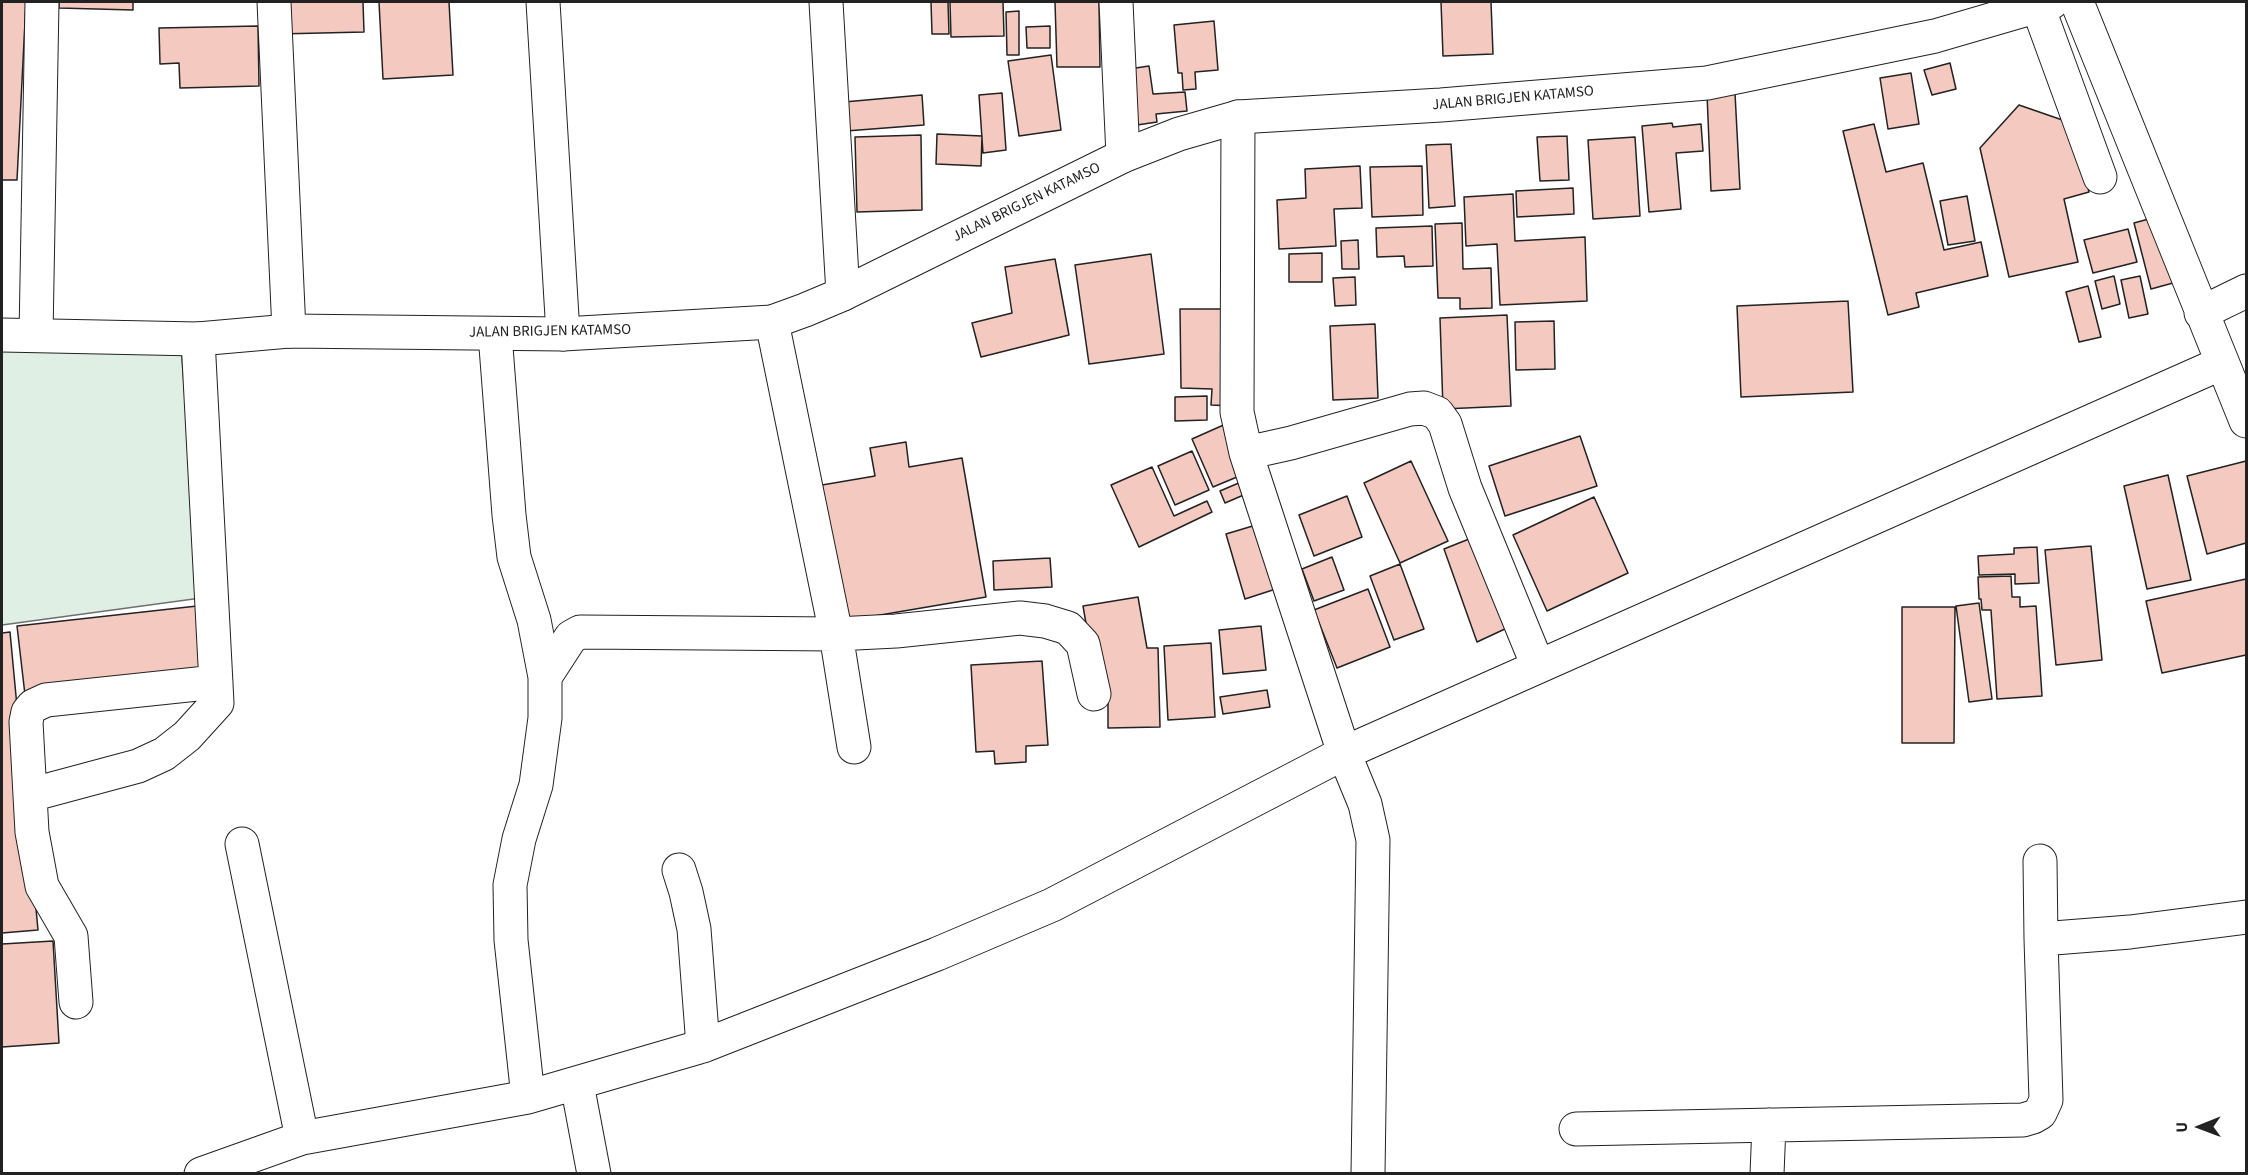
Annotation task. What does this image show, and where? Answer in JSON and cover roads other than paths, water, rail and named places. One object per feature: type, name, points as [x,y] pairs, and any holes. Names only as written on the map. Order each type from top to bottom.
[{"type":"street","points":[[36,335],[42,2]]},
{"type":"street","points":[[274,2],[289,331]]},
{"type":"street","points":[[543,2],[563,334]]},
{"type":"street","points":[[826,2],[843,294]]},
{"type":"street","points":[[1116,2],[1123,156]]},
{"type":"street","points":[[2077,2],[2201,313],[2247,421]]},
{"type":"street","points":[[2045,4],[2100,177]]},
{"type":"street","name":"JALAN BRIGJEN KATAMSO","points":[[2,336],[198,339],[289,331],[563,334],[772,322],[843,294],[1123,156],[1179,134],[1238,117],[1441,105],[1707,83],[1935,36],[2045,4]]},
{"type":"street","points":[[1238,117],[1237,412],[1246,453],[1344,753],[1365,804],[1373,840],[1368,1173]]},
{"type":"street","points":[[2201,313],[2247,291]]},
{"type":"street","points":[[772,322],[836,634],[854,747]]},
{"type":"street","points":[[495,334],[514,557],[534,620],[545,677],[545,718],[536,785],[519,839],[510,885],[511,940],[528,1098]]},
{"type":"street","points":[[30,795],[138,766],[164,754],[187,736],[217,703],[198,339]]},
{"type":"street","points":[[201,1173],[302,1138],[528,1098],[577,1084],[703,1046],[938,954],[1052,905],[1344,753],[2222,363]]},
{"type":"street","points":[[1246,453],[1291,443],[1410,409],[1424,408],[1437,413],[1445,424],[1465,488],[1538,666]]},
{"type":"street","points":[[545,677],[571,637],[580,632],[836,634],[896,631],[1020,618],[1045,621],[1068,628],[1083,644],[1094,694]]},
{"type":"street","points":[[76,1002],[71,936],[42,886],[32,832],[26,722],[28,712],[33,706],[46,700],[216,682]]},
{"type":"street","points":[[242,844],[302,1138]]},
{"type":"street","points":[[1576,1129],[2023,1120],[2040,1113],[2046,1100],[2040,861]]},
{"type":"street","points":[[679,870],[693,929],[703,1046]]},
{"type":"street","points":[[2041,939],[2130,932],[2247,917]]},
{"type":"street","points":[[577,1084],[594,1173]]},
{"type":"street","points":[[1767,1173],[1769,1125]]}]
